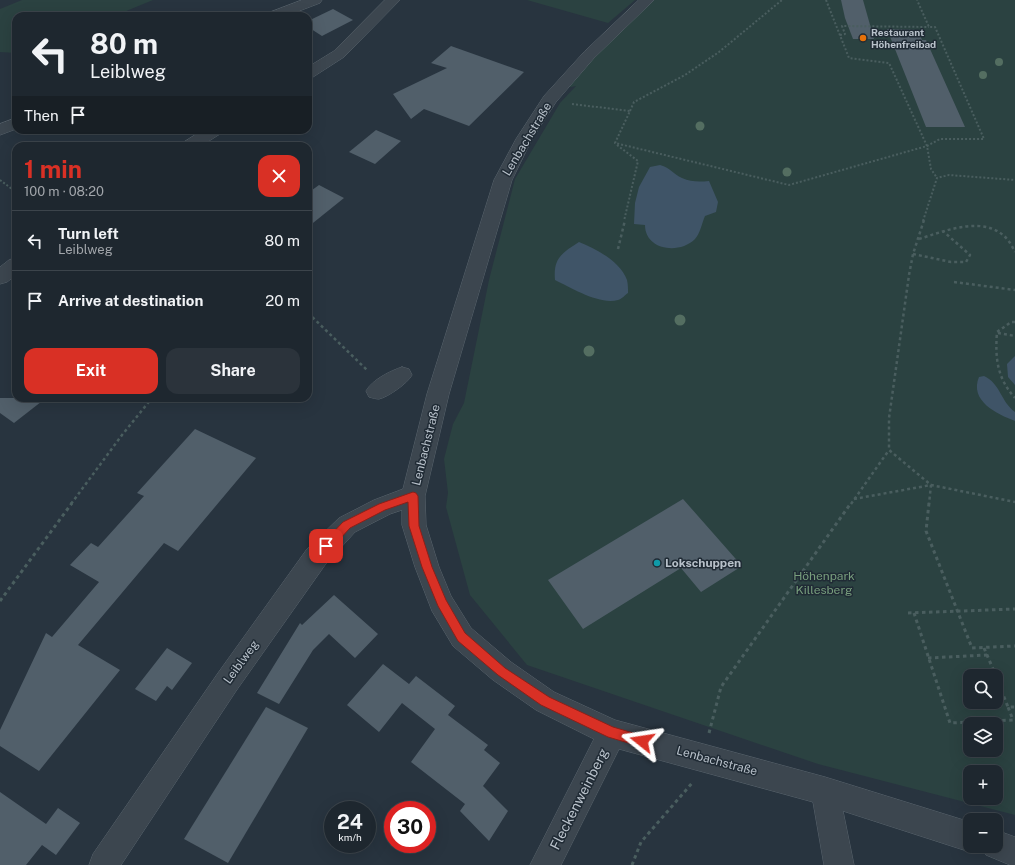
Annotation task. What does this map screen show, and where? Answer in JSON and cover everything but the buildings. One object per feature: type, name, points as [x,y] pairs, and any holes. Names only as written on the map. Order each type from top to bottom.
[{"type":"street","points":[[284,12],[315,0]]},
{"type":"street","points":[[312,72],[344,50],[394,0]]},
{"type":"street","name":"Lenbachstraße","points":[[647,0],[589,56],[550,99],[524,139],[503,180],[438,394],[413,496],[414,526],[427,567],[441,603],[462,637],[502,671],[545,701],[612,733],[825,792],[963,835]]},
{"type":"street","points":[[0,130],[12,125]]},
{"type":"street","points":[[196,142],[208,134]]},
{"type":"street","points":[[0,277],[12,268]]},
{"type":"street","points":[[377,391],[402,375]]},
{"type":"street","name":"Leiblweg","points":[[104,865],[227,682],[316,557],[346,525],[382,507],[413,496]]},
{"type":"street","name":"Fleckenweinberg","points":[[545,865],[612,733]]},
{"type":"street","points":[[825,792],[840,865]]},
{"type":"street","points":[[1003,848],[1015,852]]},
{"type":"path","points":[[614,143],[634,102],[685,75],[719,52],[782,0]]},
{"type":"path","points":[[826,0],[849,58],[889,63],[927,146],[931,169],[937,178]]},
{"type":"path","points":[[917,0],[929,27]]},
{"type":"path","points":[[614,143],[789,185],[927,146],[940,139],[984,139],[935,27],[842,26],[846,34],[840,34]]},
{"type":"path","points":[[550,99],[560,103],[630,111]]},
{"type":"path","points":[[614,143],[638,161],[618,250]]},
{"type":"path","points":[[937,178],[948,175],[1015,180]]},
{"type":"path","points":[[632,865],[641,842],[699,776],[721,687],[889,450],[889,418],[913,254],[937,178]]},
{"type":"path","points":[[0,180],[12,189]]},
{"type":"path","points":[[918,240],[943,231],[967,226],[982,226],[1005,234],[1015,252]]},
{"type":"path","points":[[913,254],[951,262],[966,262],[970,255],[943,231]]},
{"type":"path","points":[[954,282],[1015,290]]},
{"type":"path","points":[[1015,322],[1011,322],[997,332],[994,354],[999,374],[1015,398]]},
{"type":"path","points":[[997,332],[1015,336]]},
{"type":"path","points":[[0,600],[122,435],[149,402]]},
{"type":"path","points":[[889,450],[931,485]]},
{"type":"path","points":[[931,485],[926,531],[972,648],[1015,646]]},
{"type":"path","points":[[853,499],[931,485],[1015,502]]},
{"type":"path","points":[[908,612],[1015,609]]},
{"type":"path","points":[[914,613],[950,723],[1013,720],[1003,694]]},
{"type":"path","points":[[984,648],[993,669]]},
{"type":"path","points":[[928,658],[987,655]]},
{"type":"path","points":[[1008,707],[1015,707]]},
{"type":"green space","points":[[22,0],[153,0],[124,12],[12,12],[12,53],[0,52],[0,9]]},
{"type":"green space","points":[[527,0],[635,0],[608,23]]},
{"type":"green space","name":"Höhenpark Killesberg","points":[[653,0],[1015,0],[1015,815],[976,805],[1003,805],[1003,765],[963,765],[963,802],[818,764],[527,665],[470,595],[446,507],[448,493],[444,459],[453,424],[464,403],[489,280],[515,179],[560,103],[576,86],[565,88],[610,40]]},
{"type":"water","points":[[660,165],[685,179],[702,182],[709,181],[718,202],[716,212],[705,216],[697,237],[688,244],[680,247],[672,248],[657,245],[646,233],[645,225],[634,224],[635,203],[639,187],[650,167]]},
{"type":"water","points":[[579,242],[607,256],[619,267],[627,280],[628,293],[618,300],[603,300],[586,295],[555,280],[557,261],[563,253]]},
{"type":"water","points":[[1015,356],[1015,385],[1008,377],[1007,364]]},
{"type":"water","points":[[984,376],[994,383],[1006,403],[1015,412],[1015,421],[1000,415],[981,400],[977,385],[979,377]]},
{"type":"place","name":"Restaurant Höhenfreibad","points":[[863,38]]},
{"type":"place","name":"Lokschuppen","points":[[657,563]]},
{"type":"route","points":[[326,546],[346,525],[382,507],[413,496],[414,526],[427,567],[441,603],[462,637],[502,671],[545,701],[612,733],[642,741]]}]
